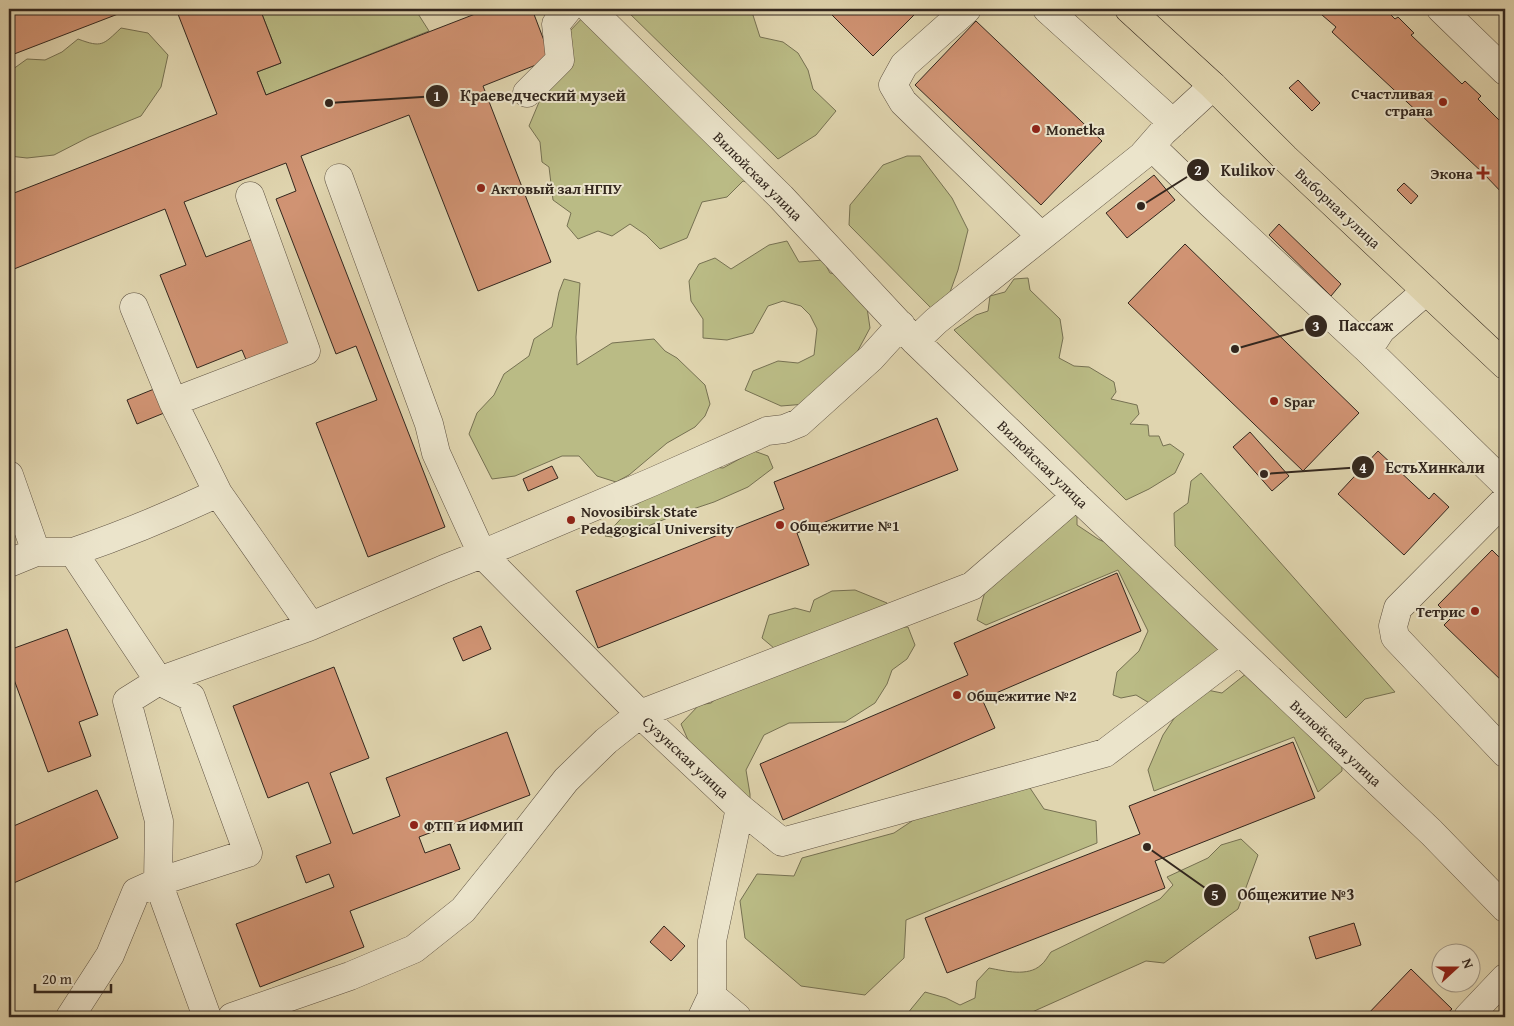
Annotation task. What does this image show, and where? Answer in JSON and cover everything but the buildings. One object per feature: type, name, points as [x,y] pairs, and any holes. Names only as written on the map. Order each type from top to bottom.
[{"type":"main road","name":"Выборная улица","points":[[1129,9],[1213,86],[1285,158],[1426,291],[1503,359]]},
{"type":"street","points":[[527,93],[560,60],[556,24],[568,9]]},
{"type":"street","name":"Вилюйская улица","points":[[590,9],[781,197],[908,333],[1076,496],[1430,832],[1505,908]]},
{"type":"street","points":[[967,9],[904,65],[894,85],[902,102],[1041,236]]},
{"type":"street","points":[[1047,9],[1173,123]]},
{"type":"street","points":[[1441,9],[1505,71]]},
{"type":"street","points":[[207,1017],[158,882],[159,821],[127,701],[160,682],[311,626],[767,432],[784,429],[800,423],[871,358],[908,333],[936,321],[1142,156],[1173,123],[1213,86]]},
{"type":"street","points":[[1150,146],[1368,350],[1505,484]]},
{"type":"street","points":[[339,178],[429,424],[436,453],[482,554]]},
{"type":"street","points":[[173,402],[306,351],[250,196]]},
{"type":"street","points":[[1368,350],[1381,330],[1426,291]]},
{"type":"street","points":[[134,306],[173,402],[218,493],[311,626]]},
{"type":"street","points":[[9,475],[36,552]]},
{"type":"street","points":[[9,563],[36,552],[73,552],[126,533],[218,493]]},
{"type":"street","points":[[232,1017],[350,976],[414,948],[463,910],[566,780],[606,741],[640,714],[972,586],[1076,496]]},
{"type":"street","points":[[1505,500],[1398,608],[1393,626],[1395,637],[1505,754]]},
{"type":"street","points":[[70,1017],[110,955],[136,892],[158,882],[248,853],[191,698],[160,682],[73,552]]},
{"type":"street","name":"Сузунская улица","points":[[482,554],[640,714],[740,808],[712,941],[707,1007]]},
{"type":"street","points":[[740,808],[782,842],[1105,753],[1239,651]]},
{"type":"street","points":[[1468,1017],[1505,978]]},
{"type":"street","points":[[707,1007],[737,1017]]},
{"type":"green space","points":[[260,9],[415,9],[429,31],[266,95],[257,72],[281,63]]},
{"type":"green space","points":[[625,9],[751,9],[760,37],[783,42],[798,53],[808,70],[813,89],[836,111],[816,135],[778,159]]},
{"type":"green space","points":[[586,14],[763,187],[743,181],[727,197],[702,202],[687,238],[660,249],[646,235],[630,224],[612,236],[598,231],[578,239],[567,226],[571,213],[553,200],[549,167],[542,162],[540,142],[529,126],[568,33]]},
{"type":"green space","points":[[121,28],[148,33],[168,55],[161,87],[141,116],[89,137],[54,155],[27,158],[9,156],[9,72],[27,59],[45,60],[62,52],[78,39],[97,44],[102,43]]},
{"type":"green space","points":[[907,156],[920,156],[952,198],[968,230],[958,270],[949,295],[932,309],[849,225],[850,205],[883,165]]},
{"type":"green space","points":[[787,241],[799,262],[823,260],[830,273],[849,276],[866,301],[870,328],[848,369],[806,404],[781,406],[745,390],[753,371],[778,361],[798,363],[814,355],[817,329],[810,315],[801,306],[783,301],[768,306],[753,333],[727,340],[703,338],[703,319],[691,301],[689,281],[699,264],[715,258],[731,269],[769,245]]},
{"type":"green space","points":[[1028,278],[1030,290],[1060,319],[1063,338],[1059,358],[1074,366],[1089,367],[1114,382],[1116,392],[1111,399],[1137,405],[1139,414],[1130,424],[1148,425],[1149,436],[1159,436],[1163,446],[1170,444],[1184,454],[1175,473],[1126,500],[954,330],[976,315],[988,311],[990,296],[1005,292],[1014,279]]},
{"type":"green space","points":[[564,279],[580,283],[576,337],[577,365],[612,343],[654,339],[665,351],[677,358],[705,385],[710,404],[705,416],[695,427],[667,443],[629,475],[616,482],[597,476],[579,456],[562,456],[515,476],[492,479],[469,434],[477,413],[494,395],[504,374],[529,356],[534,339],[552,327],[559,292]]},
{"type":"green space","points":[[754,451],[768,456],[773,468],[748,487],[619,538],[605,536],[629,510],[658,489],[704,466],[723,468]]},
{"type":"green space","points":[[1201,473],[1395,692],[1365,699],[1346,718],[1175,546],[1174,513],[1188,503],[1191,481]]},
{"type":"green space","points":[[1077,512],[1077,525],[1098,539],[1126,552],[1231,650],[1166,713],[1136,695],[1121,698],[1113,695],[1117,672],[1139,651],[1148,631],[1118,570],[986,625],[977,620],[986,588]]},
{"type":"green space","points":[[855,590],[887,603],[891,627],[908,627],[915,645],[907,659],[892,670],[887,684],[875,703],[845,722],[789,723],[764,735],[746,770],[750,794],[750,816],[733,820],[717,806],[681,724],[699,705],[711,703],[725,691],[781,654],[762,638],[769,615],[795,608],[810,612],[814,600],[832,591]]},
{"type":"green space","points":[[1280,669],[1341,739],[1342,771],[1318,792],[1294,737],[1154,791],[1148,770],[1163,735],[1177,714],[1207,690],[1222,693],[1247,673]]},
{"type":"green space","points":[[1014,764],[1044,809],[1096,821],[1097,843],[906,920],[904,958],[865,995],[801,986],[745,938],[740,901],[757,874],[794,876],[802,858],[894,833],[978,777]]},
{"type":"green space","points":[[1241,839],[1258,855],[1238,909],[1164,963],[1146,961],[1021,1017],[894,1017],[907,1014],[925,992],[946,998],[960,1005],[975,998],[977,981],[989,968],[1016,972],[1036,969],[1051,952],[1160,899],[1173,885],[1167,877],[1208,858],[1221,845]]},
{"type":"place","name":"Счастливая страна","points":[[1443,102]]},
{"type":"place","name":"Краеведческий музей","points":[[329,103]]},
{"type":"place","name":"Monetka","points":[[1036,129]]},
{"type":"place","name":"Экона","points":[[1483,173]]},
{"type":"place","name":"Актовый зал НГПУ","points":[[481,188]]},
{"type":"place","name":"Kulikov","points":[[1141,206]]},
{"type":"place","name":"Пассаж","points":[[1235,349]]},
{"type":"place","name":"Spar","points":[[1274,401]]},
{"type":"place","name":"ЕстьХинкали","points":[[1264,474]]},
{"type":"place","name":"Novosibirsk State Pedagogical University","points":[[571,520]]},
{"type":"place","name":"Общежитие №1","points":[[780,525]]},
{"type":"place","name":"Тетрис","points":[[1475,611]]},
{"type":"place","name":"Общежитие №2","points":[[957,695]]},
{"type":"place","name":"ФТП и ИФМИП","points":[[414,825]]},
{"type":"place","name":"Общежитие №3","points":[[1147,847]]}]
